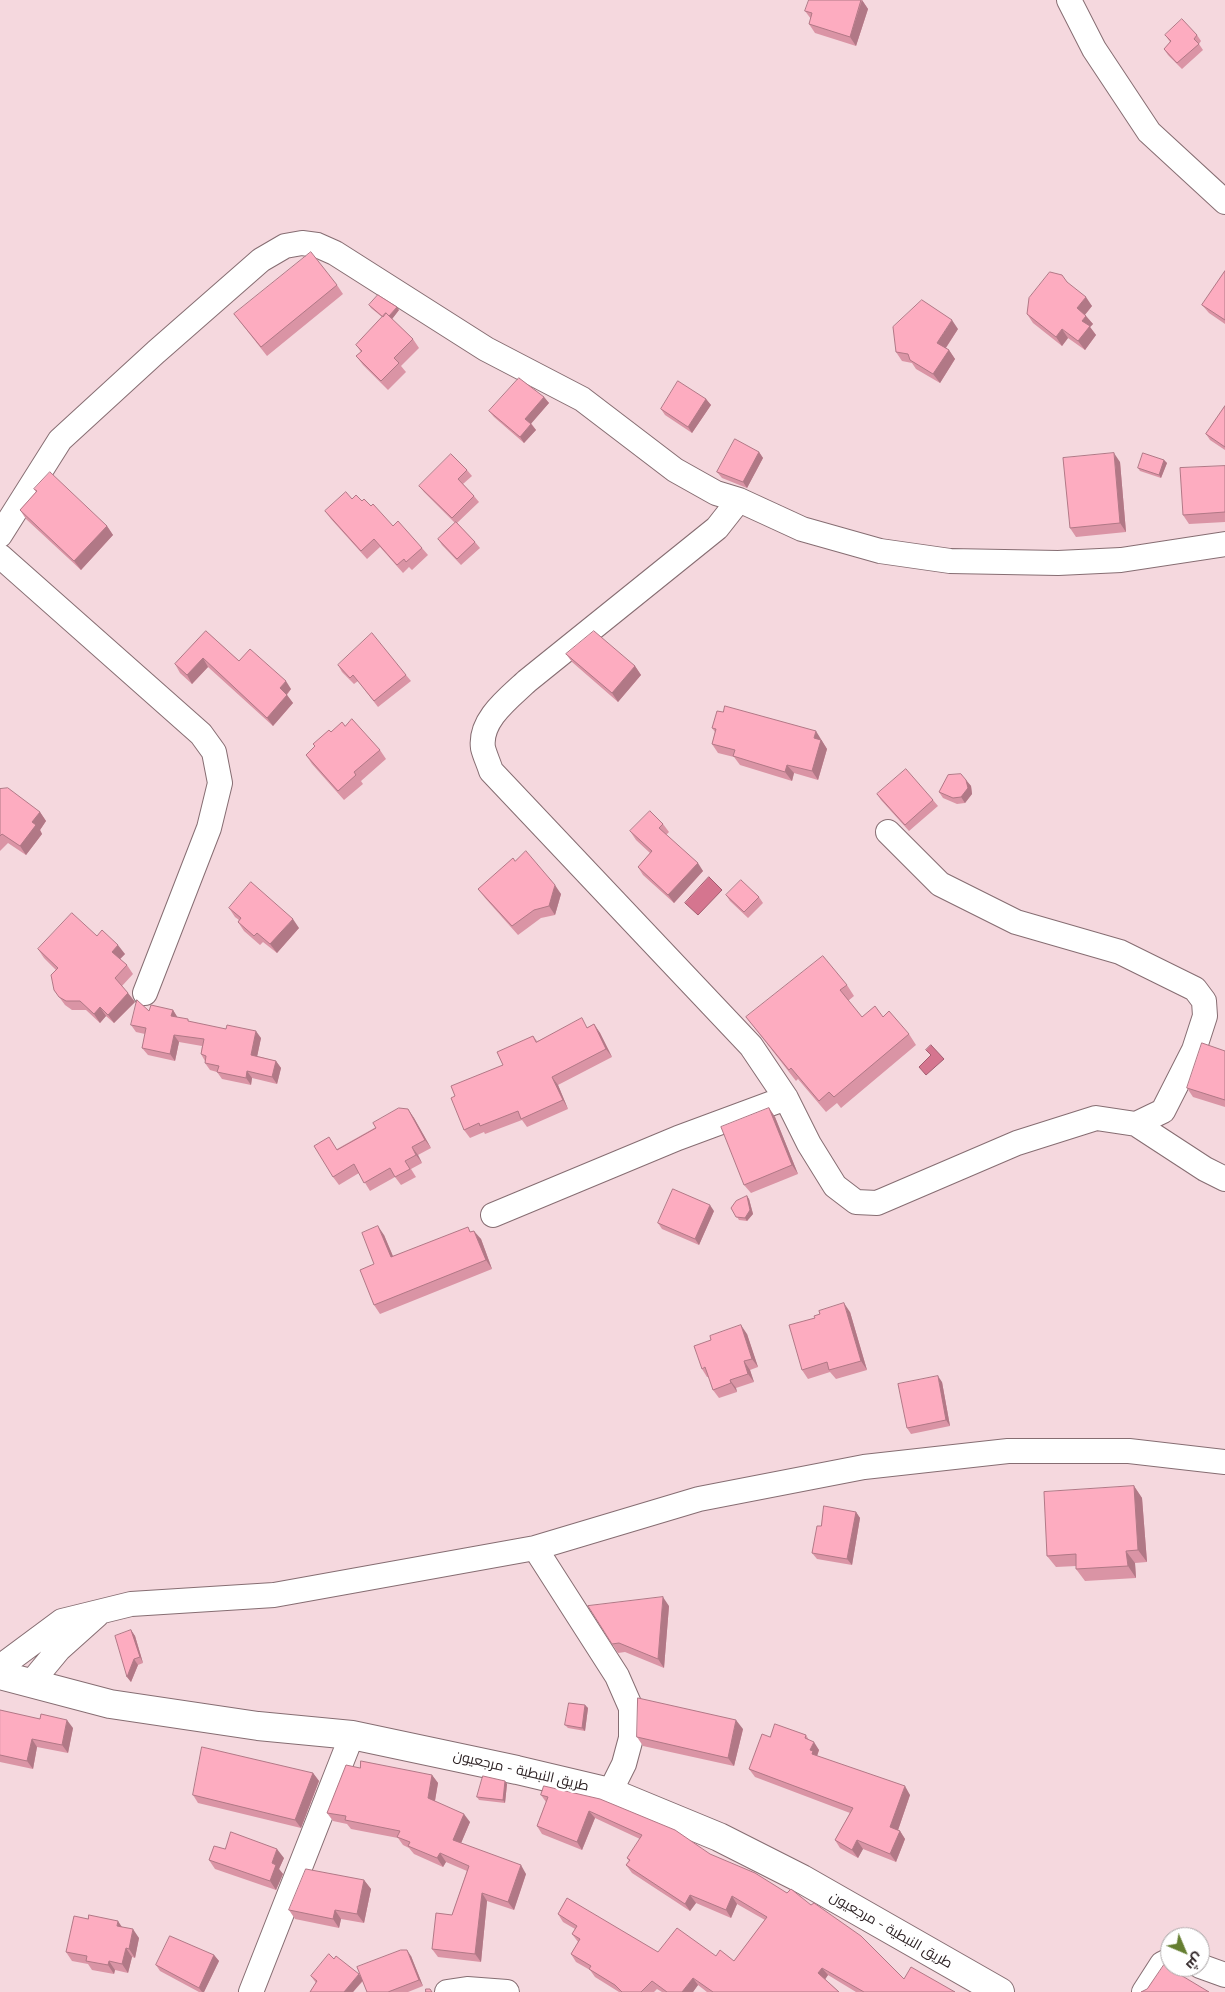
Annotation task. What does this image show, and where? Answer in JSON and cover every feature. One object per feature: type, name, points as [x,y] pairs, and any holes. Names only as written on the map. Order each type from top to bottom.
[{"type":"main road","name":"طريق النبطية - مرجعيون","points":[[0,1675],[110,1704],[258,1726],[352,1735],[518,1770],[610,1792],[719,1837],[794,1874],[1000,1992]]},
{"type":"street","points":[[1069,0],[1094,50],[1148,132],[1225,202]]},
{"type":"street","points":[[0,535],[60,440],[156,352],[261,260],[285,246],[302,243],[317,245],[335,253],[486,349],[582,399],[675,470],[716,493],[739,500],[802,529],[880,551],[950,562],[1058,563],[1121,560],[1225,544]]},
{"type":"street","points":[[739,500],[717,528],[527,681],[501,705],[487,725],[483,748],[491,771],[711,1002],[750,1046],[786,1098],[809,1144],[835,1186],[856,1202],[877,1203],[1017,1143],[1096,1118],[1136,1124],[1205,1169],[1225,1178]]},
{"type":"street","points":[[0,556],[201,734],[214,752],[220,783],[209,828],[145,993]]},
{"type":"street","points":[[888,832],[940,884],[1016,922],[1120,952],[1195,990],[1204,1001],[1205,1016],[1194,1050],[1163,1111],[1136,1124]]},
{"type":"street","points":[[493,1215],[678,1138],[786,1098]]},
{"type":"street","points":[[0,1667],[62,1621],[98,1614],[131,1604],[274,1594],[535,1548],[699,1499],[864,1467],[1008,1451],[1129,1451],[1225,1462]]},
{"type":"street","points":[[535,1548],[617,1676],[631,1708],[631,1738],[624,1764],[610,1792]]},
{"type":"street","points":[[30,1684],[59,1648],[98,1614]]},
{"type":"street","points":[[251,1992],[352,1735]]},
{"type":"street","points":[[1144,1992],[1160,1967]]},
{"type":"street","points":[[1210,1970],[1225,1975]]},
{"type":"street","points":[[447,1992],[467,1989],[507,1992]]},
{"type":"shaded area","points":[[709,877],[722,890],[698,915],[685,903]]},
{"type":"shaded area","points":[[931,1045],[944,1059],[926,1075],[919,1067],[931,1055],[926,1050]]},
{"type":"building","points":[[809,0],[861,0],[850,37],[809,24],[812,13],[805,11]]},
{"type":"building","points":[[1182,19],[1197,35],[1194,39],[1199,44],[1177,63],[1164,49],[1171,41],[1165,35]]},
{"type":"building","points":[[311,252],[337,285],[261,347],[234,314]]},
{"type":"building","points":[[1225,271],[1225,320],[1202,305]]},
{"type":"building","points":[[1050,272],[1062,275],[1067,282],[1086,297],[1077,308],[1086,316],[1082,321],[1090,326],[1078,341],[1062,329],[1056,337],[1027,314],[1029,298]]},
{"type":"building","points":[[378,295],[397,307],[389,316],[386,313],[383,317],[369,305]]},
{"type":"building","points":[[922,300],[952,320],[937,343],[949,350],[933,374],[910,360],[908,354],[896,352],[893,327]]},
{"type":"building","points":[[386,313],[413,339],[394,358],[399,363],[381,381],[356,356],[362,351],[356,345]]},
{"type":"building","points":[[519,378],[544,397],[525,419],[531,424],[520,437],[489,411]]},
{"type":"building","points":[[678,381],[706,399],[688,427],[661,409]]},
{"type":"building","points":[[1225,406],[1225,447],[1206,434]]},
{"type":"building","points":[[735,439],[759,452],[743,482],[717,472]]},
{"type":"building","points":[[1114,453],[1120,523],[1070,528],[1063,458]]},
{"type":"building","points":[[1143,453],[1164,460],[1159,475],[1138,468]]},
{"type":"building","points":[[451,454],[467,470],[458,479],[474,496],[452,518],[419,486]]},
{"type":"building","points":[[1225,466],[1225,512],[1183,515],[1180,468]]},
{"type":"building","points":[[50,472],[107,526],[74,561],[20,510],[37,491],[34,489]]},
{"type":"building","points":[[346,492],[352,499],[356,495],[362,501],[364,499],[371,506],[373,504],[393,526],[398,521],[422,548],[406,562],[404,559],[397,565],[374,539],[361,551],[325,511]]},
{"type":"building","points":[[456,522],[475,542],[457,559],[438,539]]},
{"type":"building","points":[[206,631],[239,661],[250,649],[286,681],[280,688],[287,695],[267,718],[203,658],[187,675],[175,664]]},
{"type":"building","points":[[594,631],[635,666],[612,693],[566,654]]},
{"type":"building","points":[[372,633],[406,675],[374,701],[353,675],[350,678],[338,665]]},
{"type":"building","points":[[725,706],[816,731],[814,738],[821,740],[812,771],[787,765],[785,772],[733,756],[735,750],[712,744],[716,729],[712,728],[717,711],[723,712]]},
{"type":"building","points":[[352,719],[380,750],[354,772],[356,775],[338,791],[306,755],[315,746],[313,744],[329,730],[331,732],[342,722],[345,726]]},
{"type":"building","points":[[906,769],[933,800],[905,825],[877,794]]},
{"type":"building","points":[[961,774],[966,780],[968,788],[961,797],[953,798],[939,792],[948,775]]},
{"type":"building","points":[[8,788],[40,812],[32,822],[36,825],[20,846],[2,834],[0,836],[0,789]]},
{"type":"building","points":[[650,811],[663,824],[659,828],[698,863],[668,895],[638,867],[652,851],[630,831]]},
{"type":"building","points":[[526,851],[555,885],[549,906],[534,910],[512,926],[478,889],[513,858],[515,861]]},
{"type":"building","points":[[741,880],[759,897],[744,912],[726,895]]},
{"type":"building","points":[[251,882],[293,919],[270,944],[257,933],[254,936],[238,922],[241,918],[229,908]]},
{"type":"building","points":[[72,913],[97,936],[102,930],[118,945],[112,952],[127,965],[115,978],[128,993],[108,1015],[100,1007],[94,1014],[80,1001],[66,1001],[59,997],[54,990],[51,975],[58,968],[38,949]]},
{"type":"building","points":[[823,956],[847,985],[840,990],[862,1017],[875,1006],[883,1017],[889,1011],[909,1034],[834,1097],[829,1092],[819,1101],[791,1068],[789,1070],[746,1017]]},
{"type":"building","points":[[137,1000],[149,1011],[151,1005],[173,1010],[171,1016],[188,1019],[188,1021],[226,1029],[227,1025],[256,1031],[251,1055],[276,1061],[272,1077],[247,1071],[246,1078],[217,1072],[219,1066],[205,1063],[206,1056],[201,1054],[204,1039],[174,1035],[170,1054],[142,1048],[146,1028],[131,1025]]},
{"type":"building","points":[[582,1018],[587,1028],[594,1024],[606,1049],[552,1077],[563,1100],[521,1119],[518,1111],[480,1126],[479,1123],[464,1130],[451,1098],[455,1096],[451,1086],[503,1065],[497,1052],[533,1036],[536,1042]]},
{"type":"building","points":[[1202,1043],[1225,1051],[1225,1100],[1187,1088]]},
{"type":"building","points":[[399,1108],[408,1109],[425,1140],[412,1147],[416,1155],[405,1161],[410,1169],[395,1177],[390,1168],[364,1183],[354,1164],[333,1177],[314,1146],[329,1137],[337,1150],[376,1128],[373,1123]]},
{"type":"building","points":[[769,1108],[792,1165],[744,1185],[721,1127]]},
{"type":"building","points":[[673,1189],[710,1205],[695,1239],[658,1223]]},
{"type":"building","points":[[747,1196],[750,1210],[745,1218],[736,1217],[731,1208],[736,1201]]},
{"type":"building","points":[[378,1226],[391,1257],[468,1227],[470,1232],[474,1231],[486,1260],[374,1305],[360,1270],[374,1264],[362,1233]]},
{"type":"building","points":[[844,1303],[861,1361],[829,1370],[827,1362],[802,1370],[789,1325],[815,1318],[814,1316],[820,1314],[819,1311]]},
{"type":"building","points":[[741,1325],[752,1359],[744,1361],[748,1374],[730,1380],[731,1383],[713,1390],[705,1367],[702,1369],[694,1346],[711,1340],[710,1336]]},
{"type":"building","points":[[938,1376],[946,1420],[907,1428],[898,1384]]},
{"type":"building","points":[[1134,1486],[1138,1550],[1126,1551],[1128,1566],[1076,1569],[1076,1554],[1047,1556],[1044,1492]]},
{"type":"building","points":[[824,1506],[856,1512],[847,1559],[812,1553],[817,1526],[821,1526]]},
{"type":"building","points":[[663,1597],[658,1659],[619,1643],[612,1644],[588,1606]]},
{"type":"building","points":[[131,1630],[140,1657],[134,1659],[127,1677],[115,1636]]},
{"type":"building","points":[[638,1698],[736,1720],[728,1758],[637,1737]]},
{"type":"building","points":[[569,1703],[585,1705],[582,1728],[565,1725]]},
{"type":"building","points":[[0,1710],[40,1719],[41,1714],[67,1720],[62,1745],[32,1739],[27,1761],[0,1755]]},
{"type":"building","points":[[775,1724],[806,1735],[805,1738],[814,1742],[810,1750],[813,1751],[812,1754],[905,1786],[890,1827],[900,1831],[890,1854],[857,1840],[852,1850],[835,1840],[853,1808],[749,1769],[762,1734],[770,1737]]},
{"type":"building","points":[[202,1747],[313,1773],[295,1820],[193,1795]]},
{"type":"building","points":[[361,1761],[432,1775],[428,1798],[464,1814],[453,1840],[521,1865],[508,1902],[482,1893],[475,1954],[432,1949],[436,1913],[452,1915],[469,1866],[440,1853],[437,1858],[408,1846],[410,1842],[397,1837],[400,1831],[345,1820],[346,1816],[327,1813],[346,1765],[360,1768]]},
{"type":"building","points":[[483,1776],[505,1781],[503,1800],[477,1797]]},
{"type":"building","points":[[544,1786],[600,1799],[675,1830],[710,1854],[755,1873],[787,1893],[791,1889],[811,1905],[814,1903],[861,1936],[904,1979],[911,1967],[955,1992],[864,1992],[822,1968],[818,1973],[839,1992],[713,1992],[693,1978],[682,1992],[667,1992],[652,1981],[641,1992],[622,1992],[615,1985],[589,1969],[591,1966],[571,1954],[580,1939],[572,1934],[577,1926],[558,1914],[567,1898],[658,1952],[677,1928],[716,1956],[720,1950],[734,1961],[767,1917],[732,1896],[726,1910],[690,1895],[685,1904],[626,1865],[630,1860],[627,1858],[642,1835],[589,1811],[577,1842],[537,1826],[548,1797],[541,1795]]},
{"type":"building","points":[[231,1832],[277,1849],[272,1863],[276,1865],[270,1881],[209,1860],[214,1846],[225,1849]]},
{"type":"building","points":[[306,1869],[364,1880],[357,1914],[335,1910],[333,1919],[289,1910]]},
{"type":"building","points":[[89,1915],[118,1921],[117,1926],[133,1929],[129,1949],[126,1948],[122,1964],[109,1961],[108,1965],[86,1961],[87,1956],[66,1952],[74,1916],[88,1919]]},
{"type":"building","points":[[170,1936],[214,1955],[199,1988],[156,1965]]},
{"type":"building","points":[[401,1950],[407,1950],[419,1980],[388,1992],[367,1992],[357,1967]]},
{"type":"building","points":[[329,1954],[334,1959],[336,1956],[359,1974],[344,1992],[310,1992],[317,1981],[311,1976]]},
{"type":"building","points":[[1160,1971],[1160,1977],[1184,1977],[1209,1992],[1141,1992],[1147,1989]]}]
